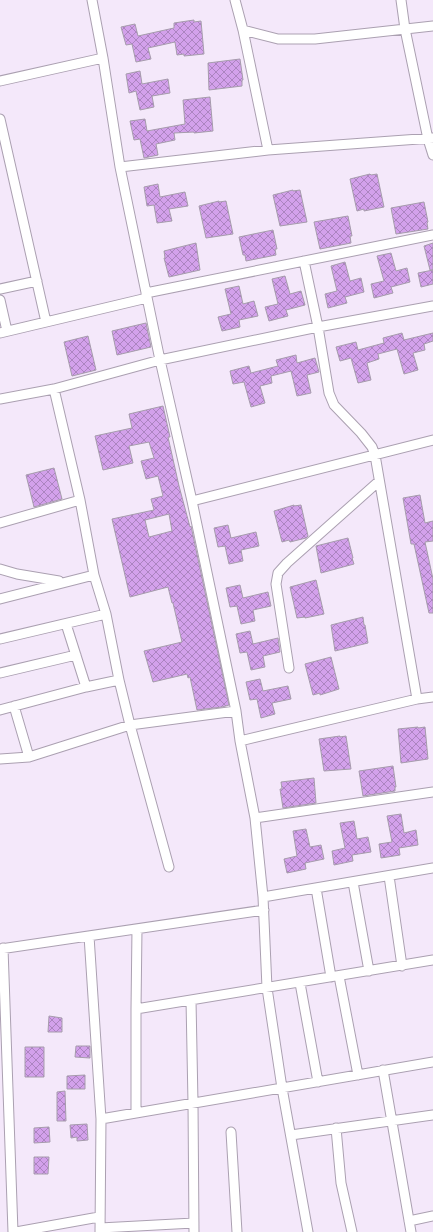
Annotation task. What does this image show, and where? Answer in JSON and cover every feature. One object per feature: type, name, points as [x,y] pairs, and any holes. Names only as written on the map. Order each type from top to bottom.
[{"type":"street","points":[[92,0],[103,58],[120,167],[236,711],[240,741],[255,818],[264,910],[267,988],[282,1088],[308,1232]]},
{"type":"street","points":[[236,0],[268,150]]},
{"type":"street","points":[[401,0],[405,29],[433,156]]},
{"type":"street","points":[[243,30],[278,39],[315,39],[433,26]]},
{"type":"street","points":[[0,82],[103,58]]},
{"type":"street","points":[[0,123],[46,322]]},
{"type":"street","points":[[120,167],[268,150],[430,138]]},
{"type":"street","points":[[0,300],[4,332],[147,296],[304,261],[433,235]]},
{"type":"street","points":[[304,261],[318,327],[329,394],[334,405],[372,447],[417,698]]},
{"type":"street","points":[[0,289],[37,281]]},
{"type":"street","points":[[0,400],[54,389],[160,360],[318,327],[433,306]]},
{"type":"street","points":[[54,389],[80,500],[94,575],[106,614],[119,680],[169,867]]},
{"type":"street","points":[[192,501],[433,440]]},
{"type":"street","points":[[289,668],[276,584],[278,573],[287,563],[378,482]]},
{"type":"street","points":[[0,523],[80,500]]},
{"type":"street","points":[[0,569],[17,574],[63,582]]},
{"type":"street","points":[[0,599],[94,575]]},
{"type":"street","points":[[0,639],[106,614]]},
{"type":"street","points":[[66,624],[86,687]]},
{"type":"street","points":[[0,673],[76,655]]},
{"type":"street","points":[[0,710],[86,687],[119,680]]},
{"type":"street","points":[[240,741],[417,698],[433,697]]},
{"type":"street","points":[[14,706],[29,757]]},
{"type":"street","points":[[0,759],[29,757],[130,725],[236,711]]},
{"type":"street","points":[[255,818],[433,792]]},
{"type":"street","points":[[263,897],[389,876],[433,872]]},
{"type":"street","points":[[389,876],[402,966]]},
{"type":"street","points":[[353,882],[369,971]]},
{"type":"street","points":[[316,888],[358,1075]]},
{"type":"street","points":[[99,1217],[14,1232],[1,949],[264,910]]},
{"type":"street","points":[[136,1113],[137,929]]},
{"type":"street","points":[[89,936],[101,1119],[100,1230],[194,1228],[191,1000]]},
{"type":"street","points":[[136,1009],[433,960]]},
{"type":"street","points":[[300,983],[318,1082]]},
{"type":"street","points":[[101,1119],[433,1062]]},
{"type":"street","points":[[383,1070],[411,1232]]},
{"type":"street","points":[[291,1135],[392,1120],[433,1116]]},
{"type":"street","points":[[336,1128],[341,1184],[352,1232]]},
{"type":"street","points":[[231,1132],[237,1232]]},
{"type":"street","points":[[409,1221],[433,1216]]},
{"type":"building","points":[[194,20],[194,22],[201,21],[204,54],[184,56],[184,54],[177,55],[175,42],[148,48],[151,59],[136,62],[132,44],[126,45],[121,27],[135,24],[138,36],[174,28],[174,23]]},
{"type":"building","points":[[240,59],[243,80],[242,86],[209,90],[208,63]]},
{"type":"building","points":[[140,71],[142,84],[168,79],[170,93],[152,96],[154,107],[140,110],[136,91],[129,93],[126,74]]},
{"type":"building","points":[[210,97],[213,131],[174,133],[175,140],[156,144],[158,155],[144,158],[140,139],[134,140],[130,121],[145,119],[147,131],[185,124],[183,100]]},
{"type":"building","points":[[370,174],[377,174],[384,207],[357,211],[350,179]]},
{"type":"building","points":[[158,184],[160,197],[185,192],[188,206],[169,209],[172,221],[157,223],[154,205],[147,206],[144,187]]},
{"type":"building","points":[[293,190],[300,190],[307,222],[280,226],[273,195]]},
{"type":"building","points":[[219,201],[226,201],[233,234],[206,238],[199,206]]},
{"type":"building","points":[[424,202],[428,229],[396,234],[391,208]]},
{"type":"building","points":[[348,216],[352,236],[350,236],[351,243],[320,249],[314,222]]},
{"type":"building","points":[[273,230],[277,249],[275,249],[276,255],[246,261],[239,237]]},
{"type":"building","points":[[196,243],[200,270],[169,277],[164,258],[164,251]]},
{"type":"building","points":[[433,243],[433,270],[430,270],[424,246]]},
{"type":"building","points":[[391,253],[396,271],[407,268],[410,282],[391,287],[393,293],[374,298],[371,284],[384,281],[377,256]]},
{"type":"building","points":[[345,262],[350,281],[361,278],[364,292],[345,297],[347,303],[328,308],[325,294],[337,291],[331,266]]},
{"type":"building","points":[[433,270],[433,284],[421,287],[418,273]]},
{"type":"building","points":[[285,276],[290,294],[301,291],[305,305],[286,310],[288,316],[269,321],[265,307],[278,304],[272,279]]},
{"type":"building","points":[[239,286],[243,304],[254,301],[258,316],[239,320],[240,327],[222,331],[218,317],[231,314],[225,289]]},
{"type":"building","points":[[146,323],[151,347],[117,355],[112,331]]},
{"type":"building","points":[[402,333],[404,340],[433,333],[433,341],[424,344],[425,350],[413,353],[418,370],[404,374],[397,349],[378,354],[379,359],[367,363],[371,380],[358,383],[351,358],[340,361],[336,347],[356,342],[358,350],[384,343],[383,338]]},
{"type":"building","points":[[88,336],[96,370],[72,376],[64,342]]},
{"type":"building","points":[[296,355],[297,363],[315,358],[319,372],[307,375],[311,393],[297,396],[291,371],[271,376],[272,383],[260,386],[265,403],[251,407],[244,382],[233,384],[230,371],[249,366],[251,373],[278,366],[276,360]]},
{"type":"building","points":[[163,406],[170,437],[168,437],[179,486],[190,527],[191,526],[229,705],[197,710],[190,677],[188,678],[187,674],[153,682],[144,651],[182,642],[173,603],[168,587],[130,597],[112,519],[154,510],[151,499],[163,496],[158,476],[146,479],[141,461],[154,458],[149,442],[129,446],[133,463],[103,470],[95,436],[132,428],[129,414]],"holes":[[[169,514],[172,531],[149,537],[145,520]]]},
{"type":"building","points":[[54,468],[62,499],[34,507],[26,475]]},
{"type":"building","points":[[420,495],[425,523],[433,521],[433,541],[425,542],[433,579],[433,613],[429,613],[414,544],[411,544],[403,498]]},
{"type":"building","points":[[294,505],[301,505],[308,536],[306,538],[290,542],[289,540],[282,542],[274,511]]},
{"type":"building","points":[[228,525],[231,538],[256,532],[259,546],[241,550],[243,561],[229,564],[225,546],[218,547],[214,528]]},
{"type":"building","points":[[348,538],[354,564],[321,573],[316,546]]},
{"type":"building","points":[[316,580],[324,614],[297,618],[290,587]]},
{"type":"building","points":[[240,585],[243,598],[268,592],[271,606],[253,610],[255,621],[241,624],[237,606],[230,607],[226,588]]},
{"type":"building","points":[[363,617],[368,643],[335,651],[331,625]]},
{"type":"building","points":[[250,631],[253,644],[278,638],[280,652],[263,656],[265,667],[251,670],[247,652],[240,653],[236,634]]},
{"type":"building","points":[[331,657],[339,689],[320,695],[320,693],[313,695],[305,664]]},
{"type":"building","points":[[260,679],[263,691],[288,686],[291,699],[272,703],[275,714],[261,718],[257,699],[250,700],[246,682]]},
{"type":"building","points":[[425,727],[428,759],[401,763],[398,729]]},
{"type":"building","points":[[346,736],[351,769],[324,771],[319,739]]},
{"type":"building","points":[[393,766],[396,787],[395,791],[363,796],[359,771]]},
{"type":"building","points":[[314,778],[316,803],[283,808],[280,789],[282,789],[281,782]]},
{"type":"building","points":[[401,814],[404,833],[416,830],[418,845],[399,848],[400,855],[381,858],[379,844],[392,842],[387,816]]},
{"type":"building","points":[[354,821],[357,839],[368,837],[371,852],[352,855],[353,861],[334,865],[332,851],[345,848],[340,823]]},
{"type":"building","points":[[306,829],[310,847],[321,845],[324,859],[305,863],[306,869],[287,873],[284,859],[297,856],[293,831]]},
{"type":"building","points":[[49,1016],[62,1018],[62,1032],[48,1032]]},
{"type":"building","points":[[76,1046],[90,1046],[90,1058],[75,1057]]},
{"type":"building","points":[[25,1047],[44,1047],[44,1077],[25,1077]]},
{"type":"building","points":[[85,1075],[85,1089],[67,1089],[67,1076]]},
{"type":"building","points":[[65,1091],[66,1121],[57,1121],[57,1092]]},
{"type":"building","points":[[87,1124],[88,1140],[77,1141],[77,1137],[71,1138],[70,1125]]},
{"type":"building","points":[[49,1127],[50,1142],[34,1143],[34,1128]]},
{"type":"building","points":[[34,1157],[49,1157],[48,1174],[34,1174]]}]
